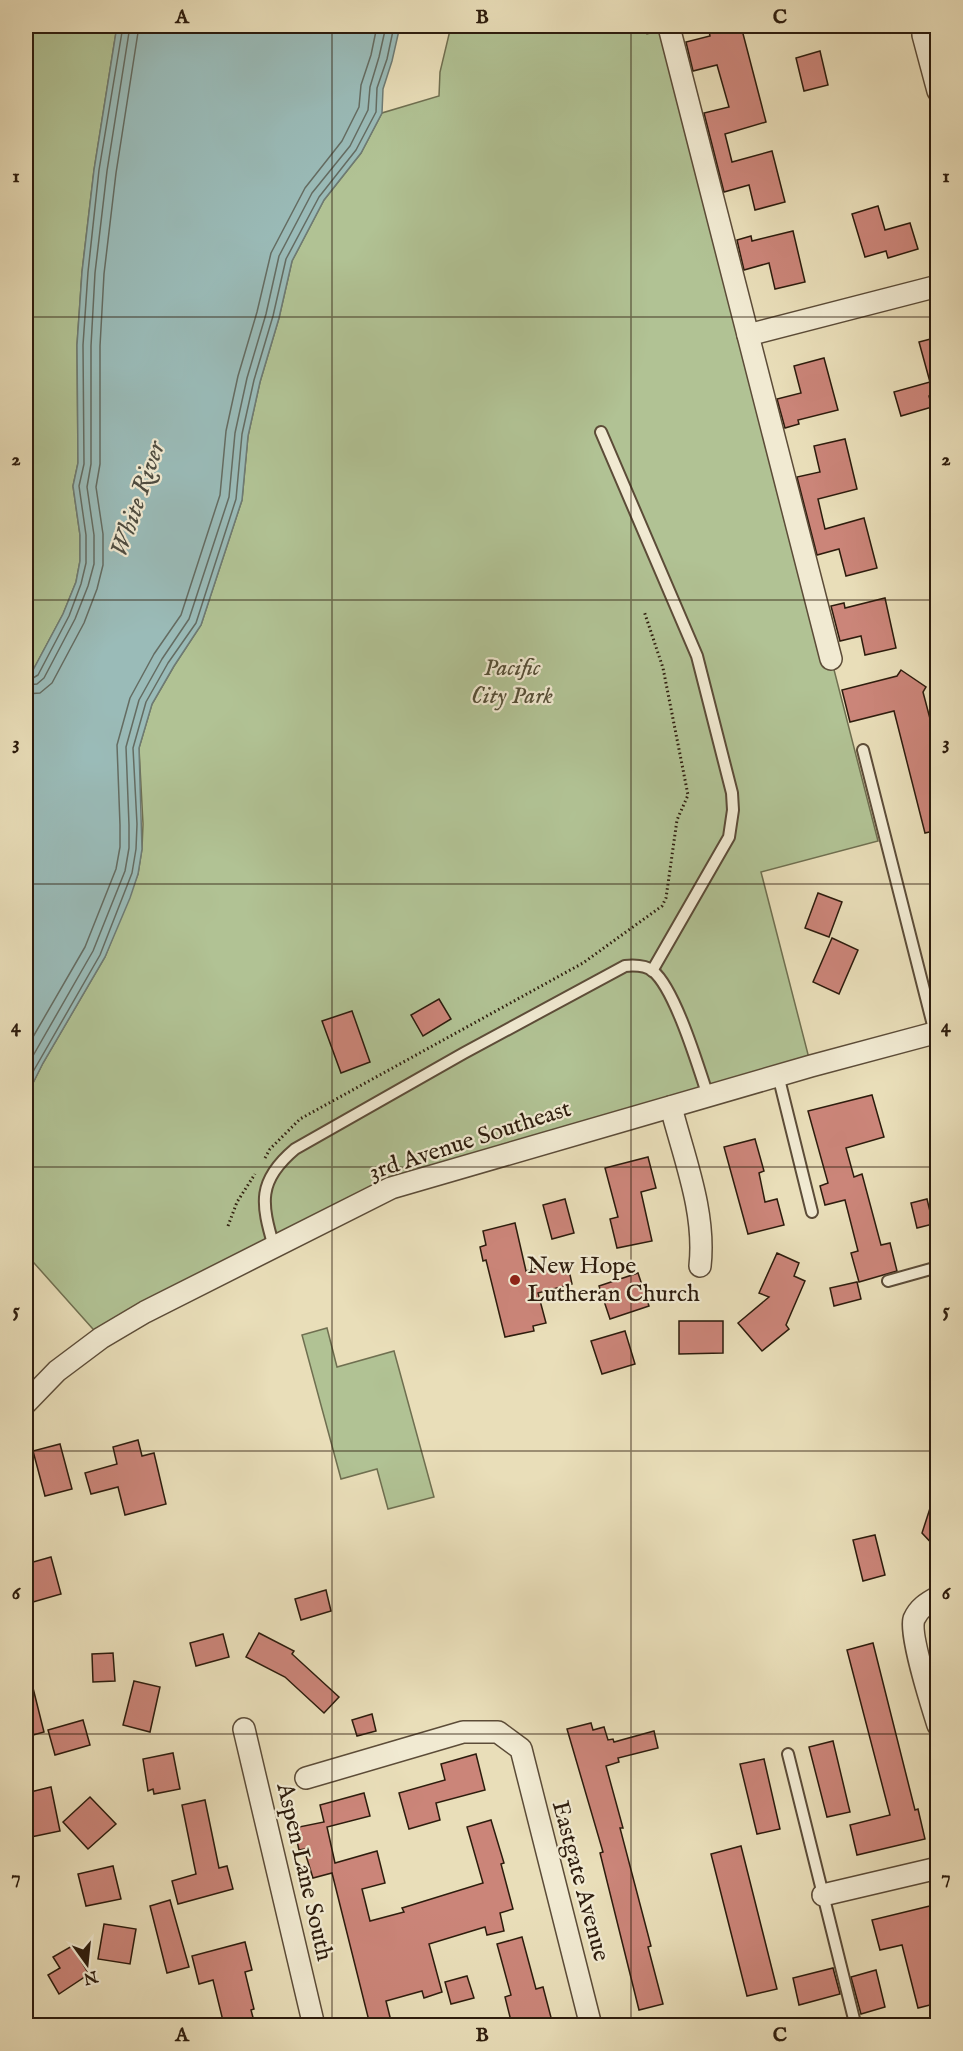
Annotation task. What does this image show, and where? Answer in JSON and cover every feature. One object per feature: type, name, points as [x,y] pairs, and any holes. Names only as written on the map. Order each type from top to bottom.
[{"type":"street","points":[[669,27],[831,659]]},
{"type":"street","points":[[923,35],[938,91]]},
{"type":"street","points":[[748,335],[938,286]]},
{"type":"street","name":"3rd Avenue Southeast","points":[[26,1403],[57,1371],[101,1338],[145,1312],[391,1188],[778,1075],[936,1033]]},
{"type":"street","points":[[671,1107],[701,1221],[703,1245],[700,1266]]},
{"type":"street","points":[[938,1597],[925,1604],[913,1622],[915,1640],[938,1725]]},
{"type":"street","name":"Aspen Lane South","points":[[244,1729],[314,2025]]},
{"type":"street","name":"Eastgate Avenue","points":[[306,1778],[463,1732],[498,1732],[521,1749],[591,2025]]},
{"type":"street","points":[[824,1895],[938,1868]]},
{"type":"lane","points":[[601,432],[702,671],[732,793],[733,810],[729,837],[652,971]]},
{"type":"lane","points":[[863,750],[936,1033]]},
{"type":"lane","points":[[274,1247],[266,1219],[267,1184],[273,1171],[295,1149],[600,978],[626,966],[635,965],[652,971],[668,988],[708,1096]]},
{"type":"lane","points":[[778,1075],[812,1212]]},
{"type":"lane","points":[[888,1281],[938,1267]]},
{"type":"lane","points":[[788,1754],[855,2023]]},
{"type":"path","points":[[228,1226],[237,1202],[270,1149],[300,1119],[583,963],[662,906],[666,898],[677,820],[688,795],[663,668],[644,611]]},
{"type":"green space","points":[[26,26],[117,26],[94,170],[82,272],[77,345],[78,463],[73,486],[80,535],[80,561],[76,582],[63,614],[32,672],[26,671]]},
{"type":"green space","name":"Pacific City Park","points":[[451,26],[645,26],[647,34],[669,27],[878,841],[761,872],[811,1066],[391,1188],[101,1338],[26,1254],[26,1097],[43,1063],[105,957],[138,874],[143,824],[139,748],[152,704],[201,625],[242,500],[248,436],[292,261],[324,200],[361,153],[382,113],[439,96],[440,72]]},
{"type":"green space","points":[[327,1328],[337,1367],[394,1351],[434,1497],[388,1509],[377,1469],[341,1479],[302,1335]]},
{"type":"water","name":"White River","points":[[117,26],[400,26],[383,89],[382,113],[361,153],[324,200],[292,261],[248,436],[242,500],[201,625],[152,704],[139,748],[142,849],[138,874],[130,898],[105,957],[43,1063],[26,1097],[26,671],[32,672],[63,614],[76,582],[80,561],[80,535],[73,486],[78,463],[77,345],[82,272],[94,170]]},
{"type":"building","points":[[708,26],[741,26],[766,122],[725,134],[732,162],[772,151],[785,202],[755,210],[749,185],[724,192],[704,113],[729,107],[717,65],[693,71],[686,42],[710,36]]},
{"type":"building","points":[[820,51],[828,85],[804,91],[796,58]]},
{"type":"building","points":[[878,206],[885,230],[910,223],[918,249],[888,258],[886,251],[865,257],[852,214]]},
{"type":"building","points":[[793,231],[805,282],[775,289],[769,263],[744,270],[737,240],[751,236],[752,241]]},
{"type":"building","points":[[938,337],[938,394],[929,396],[932,407],[901,416],[894,392],[930,382],[919,342]]},
{"type":"building","points":[[824,358],[838,410],[798,420],[799,424],[785,428],[777,399],[801,393],[794,366]]},
{"type":"building","points":[[845,439],[857,489],[818,499],[825,529],[864,518],[877,568],[846,576],[839,549],[817,555],[797,477],[820,472],[814,446]]},
{"type":"building","points":[[885,598],[896,648],[865,655],[861,636],[840,641],[831,606],[844,603],[845,608]]},
{"type":"building","points":[[901,670],[926,687],[923,692],[938,749],[938,830],[925,833],[894,711],[850,722],[842,690],[897,676]]},
{"type":"building","points":[[818,893],[842,902],[829,937],[805,928]]},
{"type":"building","points":[[832,938],[858,950],[839,994],[813,982]]},
{"type":"building","points":[[439,999],[451,1019],[423,1036],[411,1015]]},
{"type":"building","points":[[352,1011],[370,1062],[341,1073],[322,1021]]},
{"type":"building","points":[[872,1095],[884,1137],[846,1148],[854,1177],[862,1174],[881,1245],[890,1243],[897,1271],[859,1282],[851,1253],[858,1251],[845,1200],[825,1205],[820,1186],[828,1183],[808,1111]]},
{"type":"building","points":[[755,1139],[764,1171],[759,1173],[765,1202],[777,1199],[784,1225],[748,1234],[724,1147]]},
{"type":"building","points":[[648,1157],[656,1188],[641,1192],[652,1241],[617,1248],[610,1219],[618,1217],[605,1168]]},
{"type":"building","points":[[565,1199],[574,1233],[552,1239],[543,1205]]},
{"type":"building","points":[[927,1199],[933,1224],[917,1228],[911,1203]]},
{"type":"building","name":"New Hope Lutheran Church","points":[[515,1223],[526,1271],[567,1261],[572,1284],[538,1293],[546,1323],[533,1326],[534,1331],[505,1337],[486,1260],[483,1261],[480,1247],[486,1245],[483,1231]]},
{"type":"building","points":[[777,1253],[799,1263],[794,1276],[805,1281],[786,1325],[789,1329],[762,1351],[738,1323],[769,1297],[759,1293]]},
{"type":"building","points":[[638,1273],[649,1306],[610,1319],[599,1286]]},
{"type":"building","points":[[857,1282],[861,1299],[834,1306],[830,1288]]},
{"type":"building","points":[[679,1321],[723,1321],[723,1353],[679,1354]]},
{"type":"building","points":[[625,1331],[635,1364],[602,1374],[591,1341]]},
{"type":"building","points":[[138,1440],[142,1456],[154,1453],[166,1504],[125,1515],[118,1487],[91,1494],[85,1473],[117,1464],[113,1447]]},
{"type":"building","points":[[60,1444],[72,1489],[45,1496],[33,1451]]},
{"type":"building","points":[[934,1496],[938,1496],[938,1550],[922,1533]]},
{"type":"building","points":[[875,1535],[885,1575],[863,1581],[853,1540]]},
{"type":"building","points":[[51,1557],[61,1594],[26,1604],[26,1564]]},
{"type":"building","points":[[326,1590],[331,1611],[301,1620],[295,1599]]},
{"type":"building","points":[[259,1633],[294,1651],[292,1654],[339,1697],[324,1713],[285,1677],[246,1657]]},
{"type":"building","points":[[223,1634],[229,1657],[196,1666],[190,1643]]},
{"type":"building","points":[[873,1643],[915,1810],[918,1809],[925,1839],[857,1855],[850,1825],[890,1815],[847,1650]]},
{"type":"building","points":[[113,1653],[115,1681],[93,1682],[92,1654]]},
{"type":"building","points":[[31,1680],[44,1732],[26,1737],[26,1681]]},
{"type":"building","points":[[134,1681],[160,1687],[150,1732],[123,1725]]},
{"type":"building","points":[[372,1714],[376,1731],[357,1736],[352,1720]]},
{"type":"building","points":[[83,1720],[90,1745],[55,1755],[48,1730]]},
{"type":"building","points":[[591,1723],[593,1730],[604,1727],[608,1740],[613,1739],[614,1742],[654,1731],[658,1748],[618,1758],[619,1762],[606,1766],[623,1828],[620,1828],[651,1946],[648,1947],[663,2004],[639,2010],[600,1853],[603,1852],[567,1729]]},
{"type":"building","points":[[833,1741],[850,1812],[827,1817],[809,1747]]},
{"type":"building","points":[[173,1753],[180,1789],[154,1794],[153,1789],[148,1791],[143,1759]]},
{"type":"building","points":[[476,1754],[485,1790],[436,1803],[440,1820],[409,1829],[399,1793],[445,1780],[441,1764]]},
{"type":"building","points":[[764,1759],[780,1829],[757,1834],[740,1764]]},
{"type":"building","points":[[51,1787],[60,1831],[26,1838],[26,1793]]},
{"type":"building","points":[[364,1793],[370,1816],[327,1827],[335,1863],[377,1851],[385,1883],[362,1889],[370,1921],[404,1912],[402,1908],[483,1883],[467,1827],[491,1820],[504,1863],[501,1864],[513,1909],[500,1913],[504,1931],[487,1935],[485,1927],[429,1944],[442,1992],[424,1998],[422,1991],[386,2001],[392,2025],[370,2025],[332,1873],[313,1878],[304,1849],[299,1850],[294,1828],[324,1822],[320,1805]]},
{"type":"building","points":[[90,1797],[116,1824],[88,1849],[63,1822]]},
{"type":"building","points":[[205,1800],[219,1868],[227,1866],[233,1889],[178,1904],[172,1881],[196,1874],[182,1805]]},
{"type":"building","points":[[741,1846],[777,1989],[747,1996],[711,1854]]},
{"type":"building","points":[[113,1866],[121,1899],[86,1906],[78,1874]]},
{"type":"building","points":[[170,1900],[189,1967],[167,1973],[150,1906]]},
{"type":"building","points":[[938,1904],[938,2003],[918,2008],[902,1945],[880,1950],[872,1920]]},
{"type":"building","points":[[104,1924],[136,1929],[130,1964],[98,1959]]},
{"type":"building","points":[[522,1937],[536,1989],[543,1987],[553,2025],[512,2025],[505,1997],[511,1995],[497,1944]]},
{"type":"building","points":[[245,1942],[252,1970],[245,1972],[254,2009],[251,2010],[255,2025],[230,2025],[229,2020],[223,2021],[213,1980],[199,1984],[192,1956]]},
{"type":"building","points":[[72,1946],[89,1974],[59,1994],[48,1975],[60,1968],[53,1957]]},
{"type":"building","points":[[833,1968],[840,1994],[799,2005],[793,1978]]},
{"type":"building","points":[[876,1970],[885,2007],[861,2014],[851,1977]]},
{"type":"building","points":[[467,1976],[474,1998],[451,2004],[445,1982]]},
{"type":"place","name":"New Hope Lutheran Church","points":[[515,1280]]}]
